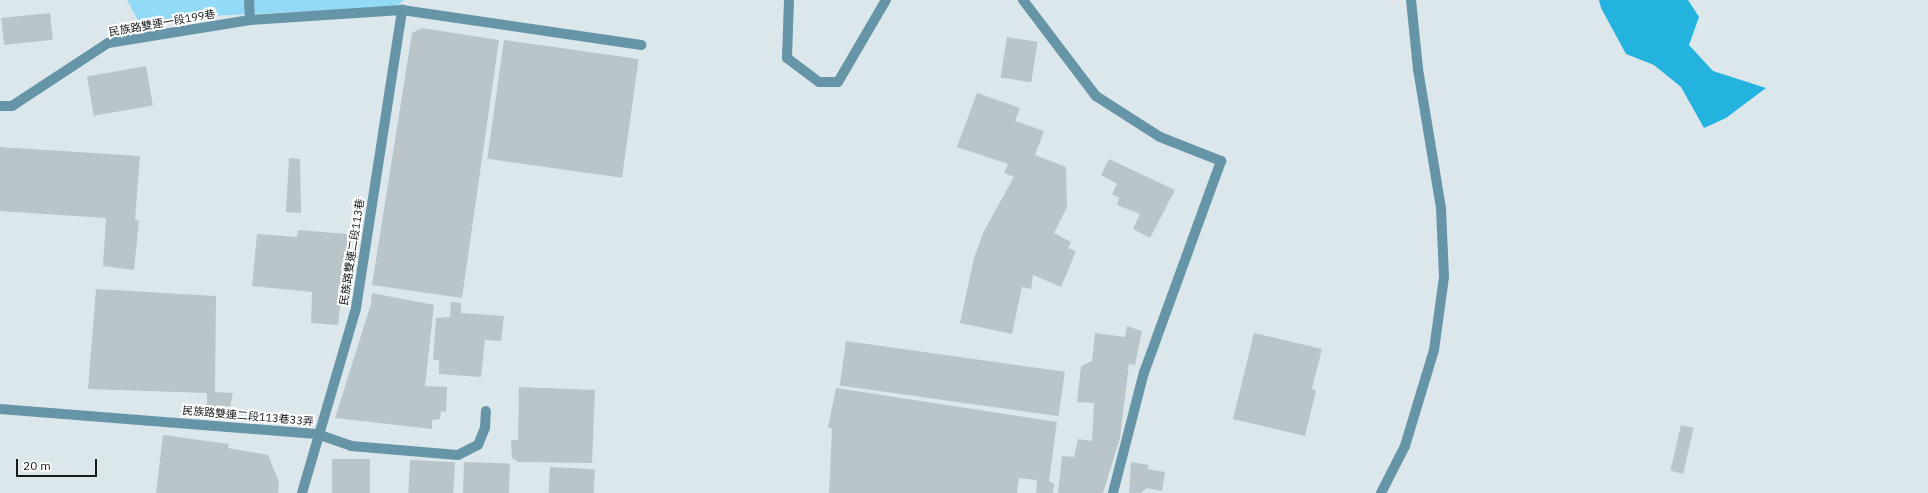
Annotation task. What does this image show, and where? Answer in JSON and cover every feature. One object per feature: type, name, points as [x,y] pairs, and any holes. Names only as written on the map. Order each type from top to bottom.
[{"type":"lane","points":[[249,0],[250,20]]},
{"type":"lane","points":[[789,0],[787,58],[819,82],[838,82],[886,0]]},
{"type":"lane","points":[[1023,0],[1096,96],[1160,137],[1221,160],[1144,372],[1113,493]]},
{"type":"lane","points":[[1381,493],[1406,446],[1434,350],[1444,277],[1441,208],[1418,69],[1411,0]]},
{"type":"lane","name":"民族路雙連一段199巷","points":[[0,106],[12,106],[108,43],[250,20],[402,10],[641,45]]},
{"type":"lane","name":"民族路雙連二段113巷","points":[[302,493],[317,434],[356,308],[402,10]]},
{"type":"lane","name":"民族路雙連二段113巷33弄","points":[[0,409],[317,434],[351,446],[458,455],[478,445],[485,428],[486,412]]},
{"type":"shaded area","points":[[127,0],[404,0],[395,7],[211,16],[141,26]]},
{"type":"shaded area","points":[[1599,0],[1688,0],[1699,17],[1689,45],[1713,71],[1766,88],[1726,118],[1704,128],[1681,87],[1654,65],[1626,54],[1601,8]]},
{"type":"building","points":[[50,13],[53,40],[4,45],[1,18]]},
{"type":"building","points":[[422,28],[499,40],[462,298],[372,285],[412,33]]},
{"type":"building","points":[[1007,37],[1038,42],[1031,82],[1001,77]]},
{"type":"building","points":[[504,40],[639,59],[622,178],[487,159]]},
{"type":"building","points":[[146,66],[153,105],[94,116],[87,76]]},
{"type":"building","points":[[977,93],[1020,108],[1015,121],[1044,131],[1035,155],[1066,167],[1067,207],[1054,233],[1071,242],[1068,248],[1076,251],[1061,287],[1033,275],[1031,289],[1022,287],[1012,334],[960,323],[974,258],[984,231],[1014,177],[1004,173],[1008,164],[957,147]]},
{"type":"building","points":[[0,147],[140,156],[135,220],[139,221],[134,270],[103,266],[106,218],[0,211]]},
{"type":"building","points":[[289,158],[300,159],[301,213],[286,212]]},
{"type":"building","points":[[1109,159],[1175,190],[1150,238],[1133,229],[1140,214],[1117,205],[1119,198],[1112,194],[1117,184],[1101,175]]},
{"type":"building","points":[[298,230],[348,234],[338,325],[311,323],[312,292],[252,286],[257,234],[297,237]]},
{"type":"building","points":[[96,289],[216,296],[215,392],[233,393],[229,412],[207,410],[207,393],[88,389]]},
{"type":"building","points":[[372,293],[434,305],[425,386],[447,387],[446,412],[441,411],[440,419],[432,420],[432,429],[335,418],[371,304]]},
{"type":"building","points":[[451,302],[461,303],[461,313],[504,316],[501,341],[485,340],[481,377],[439,374],[439,360],[433,360],[436,318],[450,317]]},
{"type":"building","points":[[1127,326],[1142,331],[1135,365],[1129,364],[1120,438],[1103,493],[1058,493],[1062,456],[1074,457],[1078,439],[1092,441],[1094,403],[1077,402],[1081,366],[1092,361],[1095,333],[1125,337]]},
{"type":"building","points":[[1254,333],[1322,349],[1312,389],[1316,391],[1305,436],[1233,419]]},
{"type":"building","points":[[846,341],[1065,372],[1059,416],[840,386]]},
{"type":"building","points":[[519,387],[595,390],[592,463],[518,462],[512,458],[511,440],[518,440]]},
{"type":"building","points":[[836,388],[1057,422],[1049,481],[1054,484],[1053,493],[1036,493],[1037,480],[1019,478],[1017,493],[829,493],[832,429],[828,427]]},
{"type":"building","points":[[1681,425],[1694,428],[1683,474],[1670,471]]},
{"type":"building","points":[[163,435],[229,444],[228,448],[268,455],[279,482],[278,493],[156,493]]},
{"type":"building","points":[[332,459],[370,459],[370,493],[332,493]]},
{"type":"building","points":[[410,460],[455,462],[453,493],[408,493]]},
{"type":"building","points":[[464,462],[510,464],[509,493],[463,493]]},
{"type":"building","points":[[1131,462],[1149,465],[1147,469],[1165,472],[1162,491],[1147,488],[1141,493],[1129,493]]},
{"type":"building","points":[[550,467],[595,469],[594,493],[549,493]]}]
